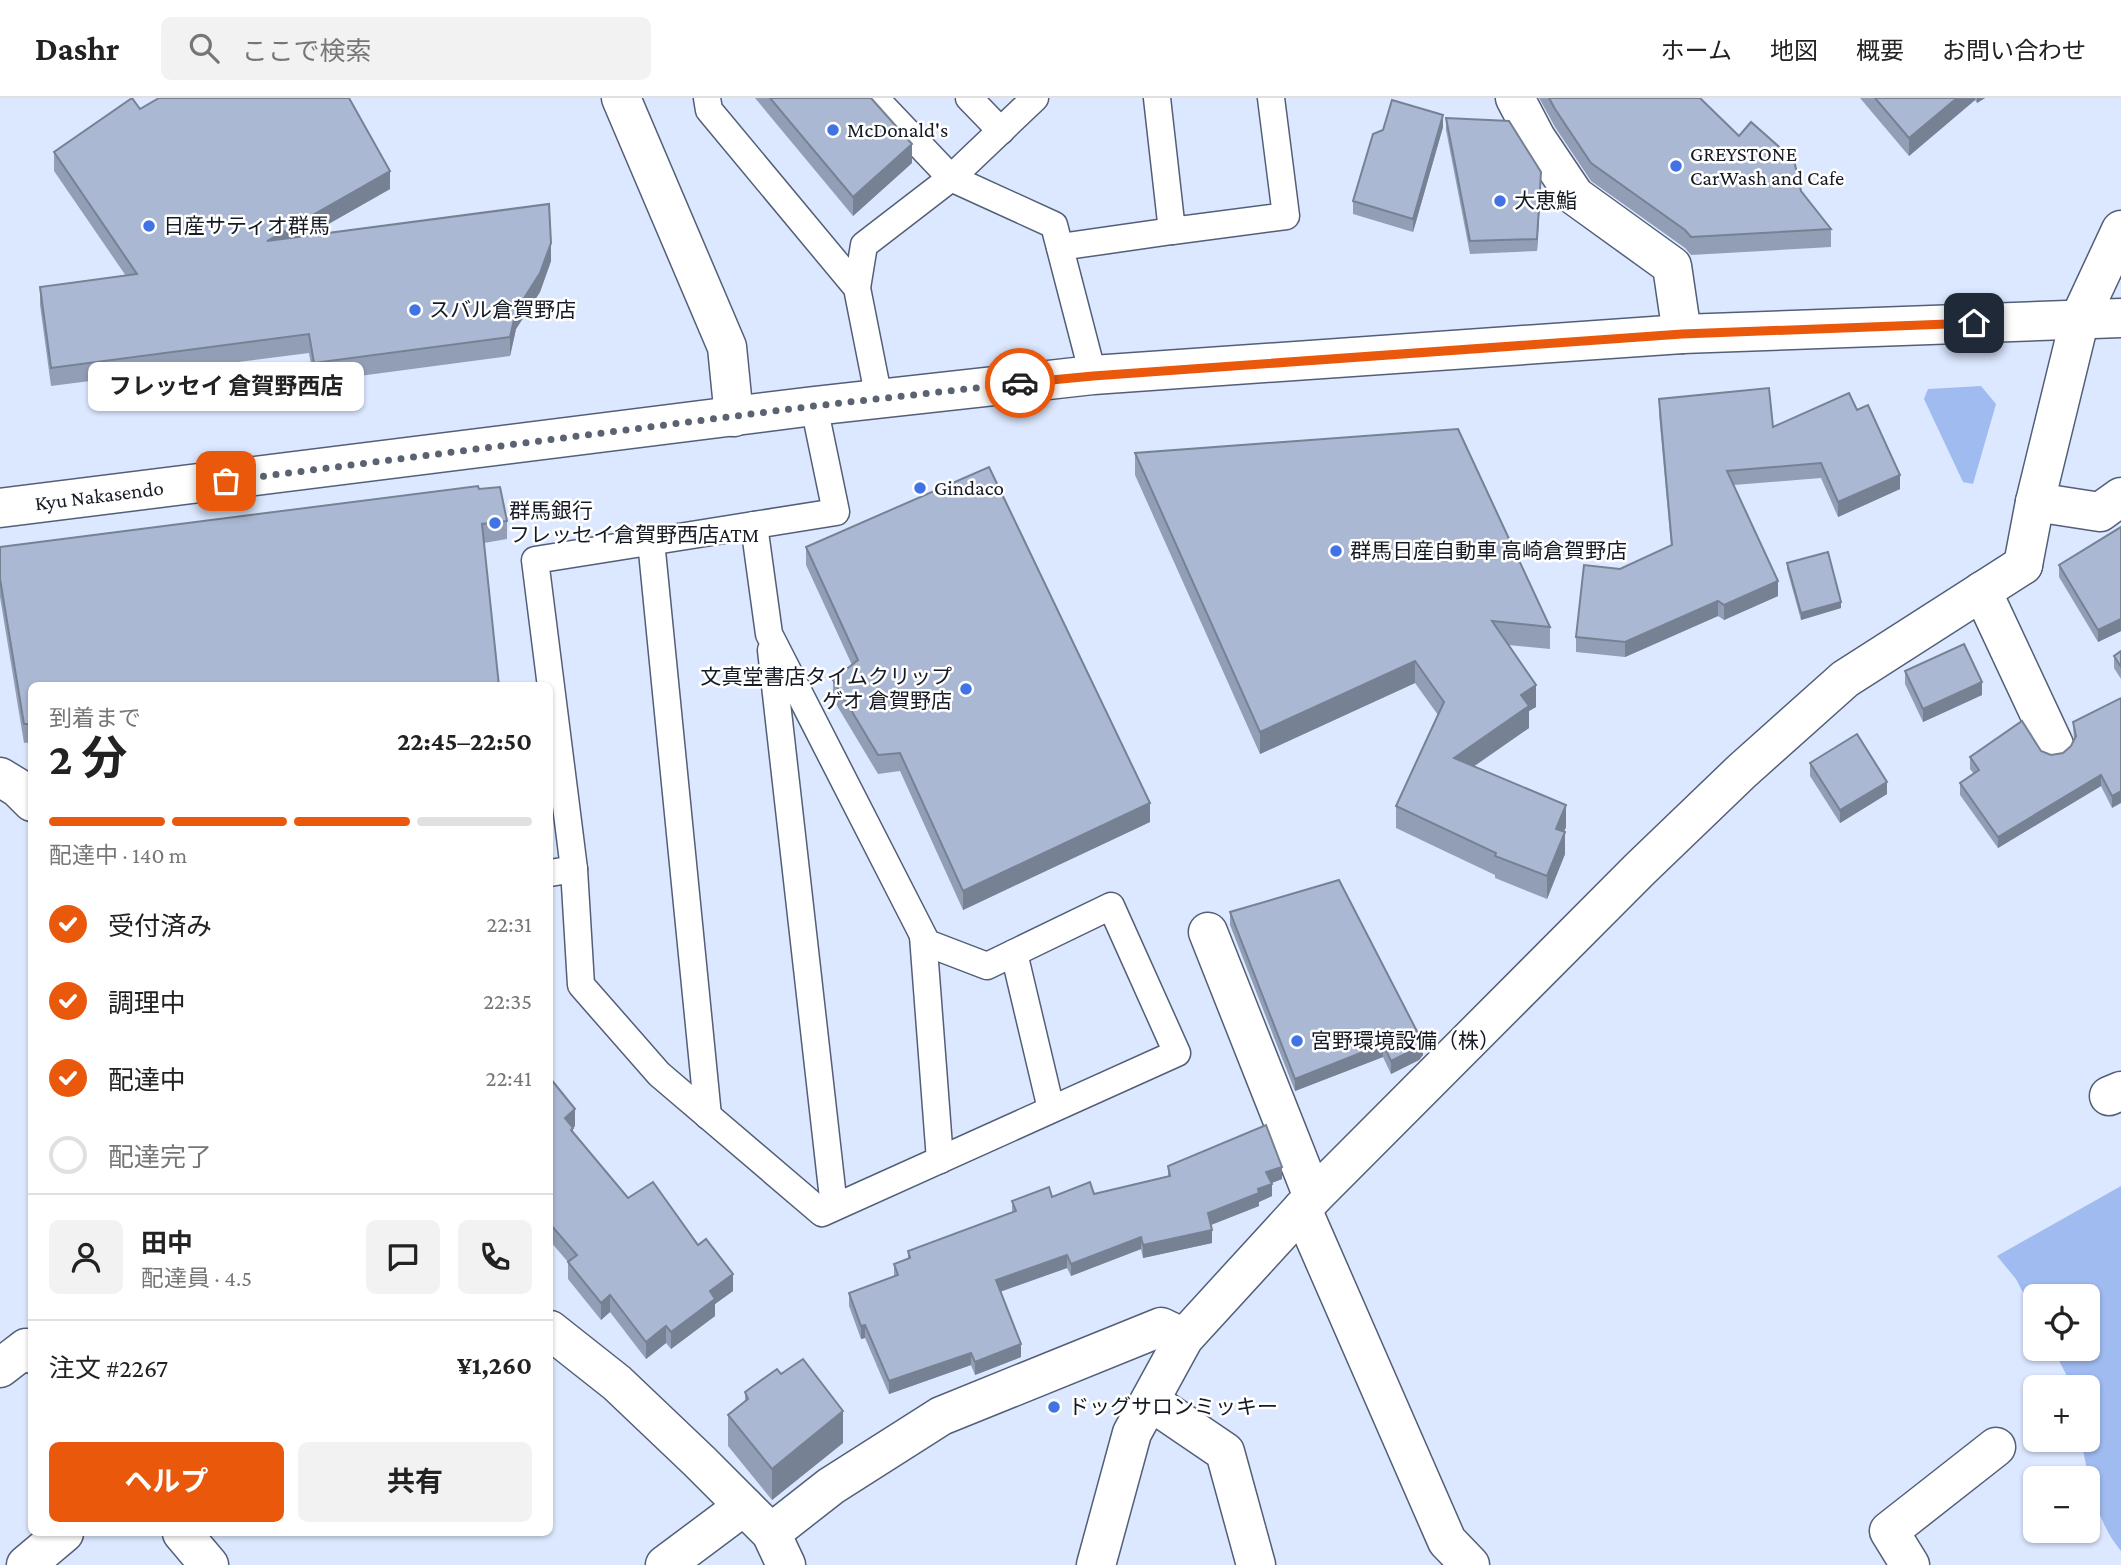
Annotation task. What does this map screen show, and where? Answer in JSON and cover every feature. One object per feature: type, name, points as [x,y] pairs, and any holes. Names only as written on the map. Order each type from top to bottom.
[{"type":"street","points":[[621,98],[727,347],[734,417]]},
{"type":"street","points":[[1515,98],[1536,138],[1575,196],[1672,266],[1682,334]]},
{"type":"street","points":[[1096,1565],[1132,1433],[1184,1338],[1307,1203],[1640,869],[1844,679],[2023,565],[2035,502],[2080,318],[2121,230]]},
{"type":"street","name":"Kyu Nakasendo","points":[[0,508],[814,406],[1093,376],[1682,334],[2121,318]]},
{"type":"street","points":[[2035,502],[2100,512],[2118,508]]},
{"type":"street","points":[[1982,591],[2054,746]]},
{"type":"street","points":[[0,777],[28,798]]},
{"type":"street","points":[[1208,932],[1307,1203],[1447,1541],[1470,1565]]},
{"type":"street","points":[[553,1332],[617,1383],[744,1506],[778,1549],[831,1486],[941,1416],[1161,1326],[1184,1338]]},
{"type":"street","points":[[0,1368],[26,1348],[28,1350]]},
{"type":"street","points":[[1150,1401],[1225,1452],[1256,1565]]},
{"type":"street","points":[[1910,1565],[1889,1531],[1996,1447]]},
{"type":"street","points":[[665,1565],[744,1506]]},
{"type":"street","points":[[26,1565],[60,1536]]},
{"type":"street","points":[[185,1536],[209,1565]]},
{"type":"lane","points":[[707,98],[709,110],[857,288]]},
{"type":"lane","points":[[875,98],[951,178],[1054,225],[1093,376]]},
{"type":"lane","points":[[969,98],[1001,131]]},
{"type":"lane","points":[[879,399],[857,288],[864,245],[951,178],[1035,98]]},
{"type":"lane","points":[[1157,98],[1172,231]]},
{"type":"lane","points":[[1060,247],[1286,216],[1271,98]]},
{"type":"lane","points":[[546,682],[535,560],[836,512],[814,406]]},
{"type":"lane","points":[[754,525],[769,634],[834,1207]]},
{"type":"lane","points":[[651,541],[708,1116]]},
{"type":"lane","points":[[553,767],[562,871],[582,985],[659,1074],[822,1213],[1177,1053],[1111,906],[987,966],[927,943],[769,634]]},
{"type":"lane","points":[[923,936],[940,1160]]},
{"type":"lane","points":[[1014,953],[1051,1110]]},
{"type":"shaded area","points":[[1981,386],[1996,404],[1973,484],[1963,482],[1924,399],[1928,389]]},
{"type":"shaded area","points":[[2121,1186],[2121,1551],[2100,1515],[2100,1466],[2086,1466],[2083,1452],[2100,1452],[2100,1375],[2066,1375],[2059,1361],[2100,1361],[2100,1284],[2023,1284],[2023,1293],[2016,1279],[1997,1256]]},
{"type":"building","points":[[132,98],[140,109],[159,98],[349,98],[390,171],[267,241],[549,204],[551,243],[540,273],[516,311],[510,337],[314,363],[309,334],[51,368],[40,287],[137,274],[54,152]]},
{"type":"building","name":"McDonald's","points":[[770,98],[871,98],[912,144],[853,197]]},
{"type":"building","name":"GREYSTONE CarWash and Cafe","points":[[1549,98],[1700,98],[1739,136],[1751,122],[1794,160],[1801,191],[1831,229],[1691,237],[1591,163]]},
{"type":"building","points":[[1875,98],[1957,98],[1909,138]]},
{"type":"building","points":[[1392,100],[1443,115],[1413,219],[1353,201],[1373,134],[1383,130]]},
{"type":"building","points":[[1446,118],[1509,121],[1541,172],[1537,239],[1470,241]]},
{"type":"building","points":[[1769,388],[1773,427],[1849,393],[1857,410],[1868,405],[1900,475],[1838,502],[1821,463],[1727,471],[1778,581],[1724,605],[1718,601],[1625,642],[1576,637],[1584,565],[1620,569],[1672,545],[1659,399]]},
{"type":"building","name":"群馬日産自動車 高崎倉賀野店","points":[[1458,429],[1550,627],[1492,621],[1536,685],[1521,695],[1529,706],[1454,758],[1566,805],[1556,829],[1565,832],[1547,876],[1495,856],[1496,853],[1396,806],[1444,702],[1415,661],[1260,732],[1135,453]]},
{"type":"building","name":"文真堂書店タイムクリップ ゲオ 倉賀野店","points":[[989,467],[1150,803],[963,891],[900,753],[878,755],[833,680],[858,660],[806,547]]},
{"type":"building","points":[[478,486],[479,489],[500,487],[507,521],[482,524],[499,682],[28,682],[28,724],[24,724],[0,579],[0,547]]},
{"type":"building","points":[[2121,527],[2121,619],[2098,630],[2059,565]]},
{"type":"building","points":[[1828,552],[1841,602],[1801,613],[1787,563]]},
{"type":"building","points":[[1964,644],[1982,682],[1923,709],[1905,671]]},
{"type":"building","points":[[2121,651],[2121,667],[2114,656]]},
{"type":"building","points":[[2121,698],[2121,791],[2112,796],[2101,775],[1998,837],[1960,783],[1979,770],[1970,757],[2022,721],[2041,751],[2051,755],[2063,753],[2071,746],[2076,736],[2073,722]]},
{"type":"building","points":[[1857,734],[1887,782],[1840,810],[1810,763]]},
{"type":"building","points":[[1339,880],[1423,1043],[1391,1061],[1383,1044],[1295,1079],[1230,912]]},
{"type":"building","points":[[553,1082],[575,1109],[565,1118],[573,1128],[571,1130],[628,1198],[653,1182],[698,1245],[706,1239],[733,1274],[710,1291],[715,1299],[671,1332],[666,1326],[646,1342],[610,1295],[601,1303],[568,1262],[577,1255],[553,1227]]},
{"type":"building","points":[[1266,1125],[1282,1167],[1266,1172],[1272,1184],[1258,1189],[1259,1193],[1208,1213],[1212,1230],[1143,1245],[1141,1237],[1071,1264],[1067,1255],[996,1280],[1021,1344],[975,1362],[971,1353],[889,1381],[865,1325],[861,1326],[849,1293],[898,1275],[894,1264],[910,1258],[908,1251],[1016,1211],[1012,1201],[1049,1187],[1052,1197],[1090,1182],[1094,1194],[1170,1176],[1168,1166]]},
{"type":"building","points":[[803,1359],[843,1411],[772,1469],[728,1415],[748,1399],[745,1392],[777,1369],[781,1374]]},
{"type":"way so far","points":[[226,481],[814,406],[1020,383]]},
{"type":"place","name":"McDonald's","points":[[833,130]]},
{"type":"place","name":"GREYSTONE CarWash and Cafe","points":[[1676,166]]},
{"type":"place","name":"大恵鮨","points":[[1500,201]]},
{"type":"place","name":"日産サティオ群馬","points":[[149,226]]},
{"type":"place","name":"スバル倉賀野店","points":[[415,310]]},
{"type":"place","name":"フレッセイ 倉賀野西店","points":[[226,481]]},
{"type":"place","name":"Gindaco","points":[[920,488]]},
{"type":"place","name":"群馬銀行 フレッセイ倉賀野西店ATM","points":[[495,523]]},
{"type":"place","name":"群馬日産自動車 高崎倉賀野店","points":[[1336,551]]},
{"type":"place","name":"文真堂書店タイムクリップ ゲオ 倉賀野店","points":[[966,689]]},
{"type":"place","name":"宮野環境設備（株）","points":[[1297,1041]]},
{"type":"place","name":"ドッグサロンミッキー","points":[[1054,1407]]},
{"type":"route","points":[[1020,383],[1682,334],[1974,323]]}]
